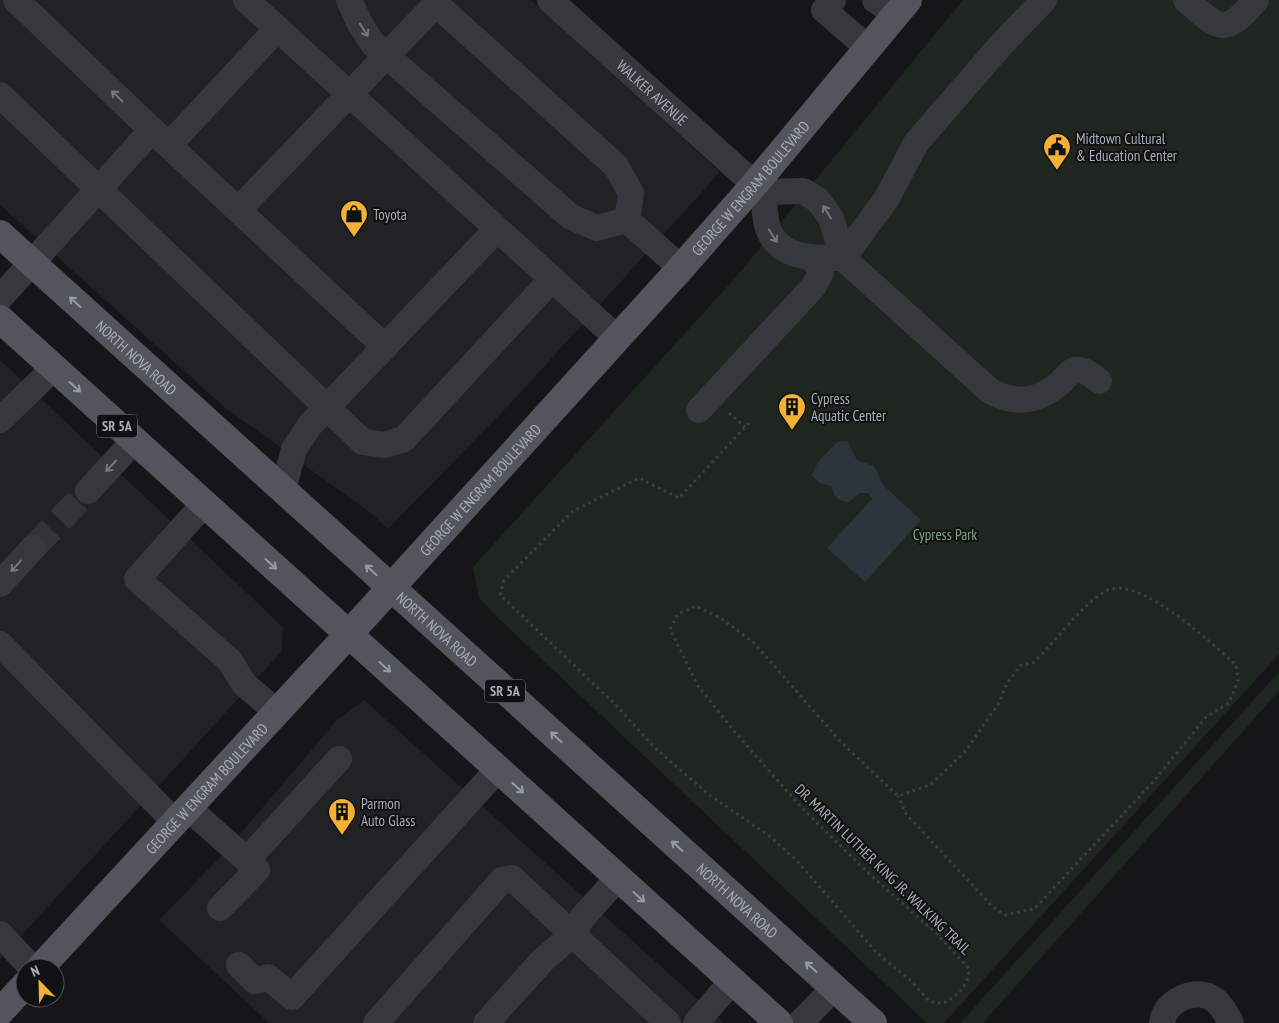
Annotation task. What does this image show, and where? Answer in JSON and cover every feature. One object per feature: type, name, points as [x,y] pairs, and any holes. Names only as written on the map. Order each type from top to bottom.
[{"type":"main road","name":"GEORGE W ENGRAM BOULEVARD","points":[[49,958],[348,635],[681,268],[758,189],[868,48],[893,5]]},
{"type":"main road","name":"NORTH NOVA ROAD","points":[[0,234],[873,1023]]},
{"type":"main road","name":"SR 5A","points":[[0,319],[732,981],[784,1023]]},
{"type":"main road","points":[[0,1012],[15,996]]},
{"type":"street","points":[[16,0],[384,347]]},
{"type":"street","points":[[246,0],[617,338]]},
{"type":"street","points":[[349,0],[360,24],[373,44],[571,217],[596,228],[627,220]]},
{"type":"street","name":"WALKER AVENUE","points":[[550,0],[758,189]]},
{"type":"street","points":[[833,0],[824,10],[868,48]]},
{"type":"street","points":[[843,258],[879,210],[916,143],[1000,46],[1044,0]]},
{"type":"street","points":[[1186,0],[1214,25],[1225,26],[1237,19],[1256,0]]},
{"type":"street","points":[[239,209],[387,56],[435,2],[616,166],[631,193],[627,220]]},
{"type":"street","points":[[0,298],[99,190],[160,137],[277,29]]},
{"type":"street","points":[[0,95],[363,442],[385,445],[404,439],[552,279]]},
{"type":"street","points":[[843,258],[812,258],[789,251],[771,236],[758,189],[798,190],[814,196],[831,218],[843,258],[990,391],[1003,398],[1026,400],[1040,397],[1055,387],[1072,370],[1088,372],[1099,381]]},
{"type":"street","points":[[627,220],[681,268]]},
{"type":"street","points":[[283,490],[294,449],[310,425],[497,229]]},
{"type":"street","points":[[699,410],[814,286],[821,272],[812,258]]},
{"type":"street","points":[[0,420],[54,368]]},
{"type":"street","points":[[88,491],[134,441]]},
{"type":"street","points":[[204,504],[137,579],[230,661],[244,684],[277,712]]},
{"type":"street","points":[[0,584],[33,548]]},
{"type":"street","points":[[0,644],[182,815],[247,860],[257,870],[220,908]]},
{"type":"street","points":[[247,860],[339,759]]},
{"type":"street","points":[[238,965],[255,981],[268,977],[292,997],[498,769]]},
{"type":"street","points":[[376,1023],[502,880],[512,878],[668,1023]]},
{"type":"street","points":[[486,1023],[543,960],[572,935],[582,918],[618,878]]},
{"type":"street","points":[[0,934],[23,958]]},
{"type":"street","points":[[696,1023],[732,981]]},
{"type":"street","points":[[784,1023],[834,988]]},
{"type":"street","points":[[1162,1023],[1166,1010],[1173,1003],[1186,996],[1197,994],[1209,996],[1215,1001],[1231,1023]]},
{"type":"path","name":"DR. MARTIN LUTHER KING JR. WALKING TRAIL","points":[[749,424],[678,498],[639,478],[573,511],[504,580],[500,595],[616,705],[655,748],[708,794],[785,850],[798,862],[876,952],[911,981],[929,1001],[942,1004],[958,996],[969,979],[969,969],[936,933],[868,873],[801,807],[734,731],[698,686],[686,666],[670,630],[678,614],[696,606],[722,619],[754,643],[841,742],[898,796],[906,814],[992,906],[1004,915],[1034,909],[1154,781],[1207,716],[1229,703],[1238,680],[1236,665],[1167,607],[1140,593],[1116,587],[1104,592],[1084,610],[1034,663],[1021,664],[1006,683],[1000,703],[964,753],[930,785],[898,796]]},
{"type":"shaded area","points":[[0,0],[531,0],[720,172],[511,403],[388,529],[372,514],[223,406],[0,205]]},
{"type":"shaded area","points":[[0,360],[283,627],[281,652],[0,959]]},
{"type":"shaded area","points":[[847,441],[857,460],[874,466],[884,486],[921,520],[865,582],[827,548],[872,499],[868,493],[860,493],[849,502],[842,501],[835,496],[831,486],[820,483],[812,475],[818,462],[837,442]]},
{"type":"shaded area","points":[[364,700],[724,1023],[269,1023],[159,920],[225,852],[337,720]]},
{"type":"green space","name":"Cypress Park","points":[[963,0],[1279,0],[1279,654],[944,1023],[927,1023],[496,616],[479,598],[473,567],[736,277]]},
{"type":"green space","points":[[1279,672],[1279,691],[983,1023],[960,1023]]},
{"type":"tunnel","points":[[33,548],[88,491]]},
{"type":"place","name":"Midtown Cultural & Education Center","points":[[1057,171]]},
{"type":"place","name":"Toyota","points":[[354,238]]},
{"type":"place","name":"Cypress Aquatic Center","points":[[792,431]]},
{"type":"place","name":"Parmon Auto Glass","points":[[342,836]]}]
